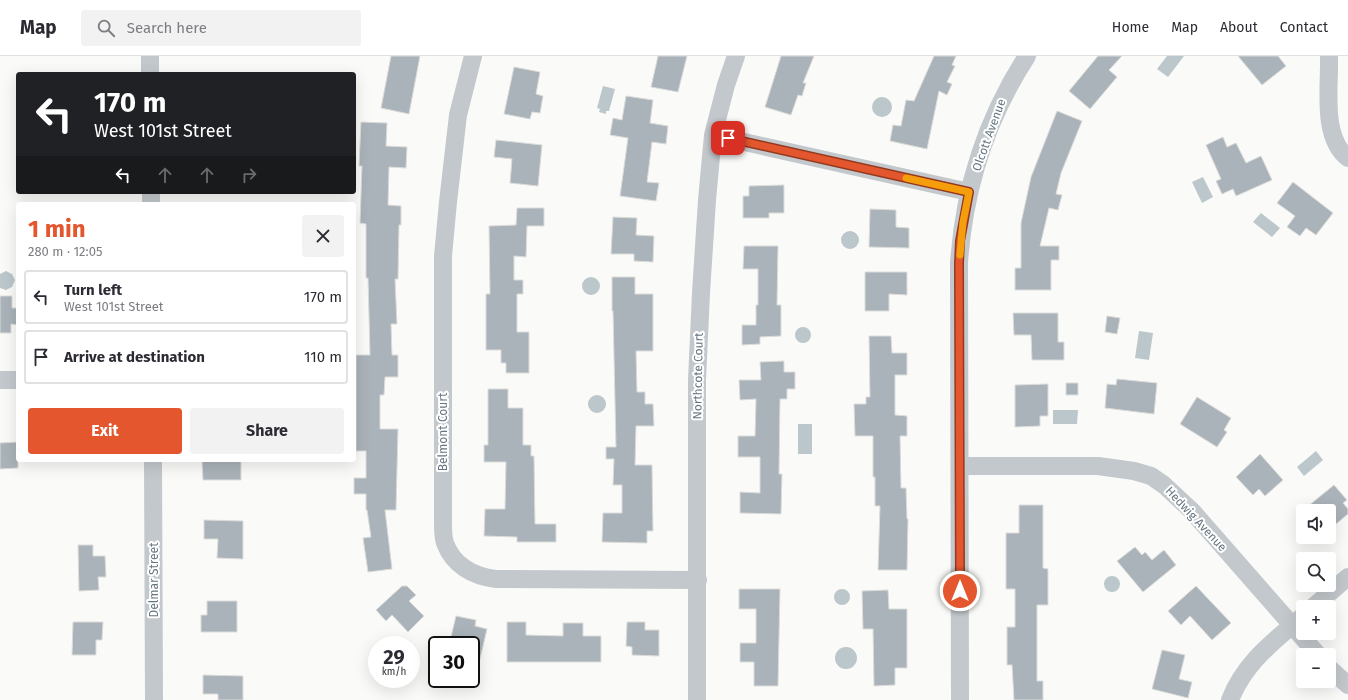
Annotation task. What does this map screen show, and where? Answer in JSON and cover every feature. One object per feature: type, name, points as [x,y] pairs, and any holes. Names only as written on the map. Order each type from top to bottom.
[{"type":"street","points":[[150,56],[150,72]]},
{"type":"street","name":"Belmont Court","points":[[473,56],[458,115],[443,256],[442,524],[445,542],[453,559],[464,568],[481,577],[496,579],[698,580]]},
{"type":"street","name":"Northcote Court","points":[[697,700],[697,380],[707,200],[713,135],[726,85],[736,56]]},
{"type":"street","name":"Olcott Avenue","points":[[960,700],[960,241],[969,192],[979,156],[994,115],[1010,83],[1027,56]]},
{"type":"street","points":[[1329,56],[1330,124],[1332,137],[1338,147],[1348,158]]},
{"type":"street","points":[[713,135],[969,192]]},
{"type":"street","points":[[0,380],[16,380]]},
{"type":"street","name":"Delmar Street","points":[[153,462],[154,700]]},
{"type":"street","name":"Hedwig Avenue","points":[[960,466],[1098,466],[1134,471],[1150,476],[1164,485],[1192,511],[1296,620]]},
{"type":"street","points":[[1321,600],[1348,577]]},
{"type":"street","points":[[1230,700],[1235,687],[1250,664],[1271,643],[1296,622]]},
{"type":"street","points":[[1336,674],[1348,685]]},
{"type":"shaded area","points":[[1167,56],[1184,56],[1168,77],[1157,69]]},
{"type":"shaded area","points":[[603,86],[615,89],[609,111],[606,111],[606,114],[599,112],[600,109],[597,108]]},
{"type":"shaded area","points":[[882,97],[889,100],[892,107],[889,114],[882,117],[875,114],[872,107],[875,100]]},
{"type":"shaded area","points":[[1203,177],[1213,197],[1202,203],[1192,182]]},
{"type":"shaded area","points":[[1261,213],[1280,228],[1272,237],[1253,222]]},
{"type":"shaded area","points":[[850,231],[856,234],[859,240],[856,246],[850,249],[844,246],[841,240],[844,234]]},
{"type":"shaded area","points":[[6,271],[12,274],[15,280],[12,287],[6,290],[0,288],[0,274]]},
{"type":"shaded area","points":[[591,277],[595,278],[599,282],[599,290],[595,294],[591,295],[587,294],[583,290],[582,286],[583,282],[587,278]]},
{"type":"shaded area","points":[[800,327],[806,327],[811,332],[809,341],[806,343],[800,343],[795,338],[795,332]]},
{"type":"shaded area","points":[[1139,331],[1153,333],[1149,360],[1135,358]]},
{"type":"shaded area","points":[[597,395],[601,396],[605,400],[605,408],[601,412],[597,413],[593,412],[589,408],[588,404],[589,400],[593,396]]},
{"type":"shaded area","points":[[1053,410],[1078,410],[1077,424],[1053,424]]},
{"type":"shaded area","points":[[798,424],[812,424],[812,454],[798,454]]},
{"type":"shaded area","points":[[1316,451],[1323,460],[1304,476],[1297,467]]},
{"type":"shaded area","points":[[1109,576],[1115,576],[1120,581],[1118,590],[1115,592],[1109,592],[1104,587],[1104,581]]},
{"type":"shaded area","points":[[839,589],[845,589],[850,594],[848,603],[845,605],[839,605],[834,600],[834,594]]},
{"type":"shaded area","points":[[846,647],[854,650],[857,658],[854,666],[846,669],[838,666],[835,658],[838,650]]},
{"type":"building","points":[[391,56],[420,56],[409,114],[381,108]]},
{"type":"building","points":[[658,56],[687,56],[678,92],[651,87]]},
{"type":"building","points":[[781,56],[814,56],[803,83],[806,83],[802,96],[798,95],[791,115],[765,107]]},
{"type":"building","points":[[934,56],[956,56],[952,65],[955,66],[947,82],[952,84],[947,95],[939,91],[927,149],[890,141],[893,125],[901,126],[906,100],[914,101]]},
{"type":"building","points":[[1098,56],[1122,56],[1109,70],[1117,77],[1090,109],[1069,91]]},
{"type":"building","points":[[1238,56],[1278,56],[1286,66],[1262,85]]},
{"type":"building","points":[[514,67],[540,72],[536,94],[543,96],[540,113],[532,112],[530,119],[504,114]]},
{"type":"building","points":[[626,96],[653,100],[650,123],[668,126],[666,144],[652,142],[647,182],[659,183],[656,201],[620,196],[628,138],[610,135],[613,118],[622,120]]},
{"type":"building","points":[[1057,111],[1082,121],[1061,173],[1056,194],[1062,195],[1058,210],[1049,208],[1040,246],[1059,246],[1059,260],[1051,260],[1051,290],[1015,290],[1015,268],[1021,268],[1021,223],[1031,177]]},
{"type":"building","points":[[361,122],[387,123],[386,146],[407,147],[406,168],[389,167],[388,205],[401,206],[401,225],[399,225],[398,279],[395,279],[397,324],[391,324],[392,355],[398,355],[398,377],[385,377],[384,395],[380,395],[380,429],[398,429],[396,510],[385,510],[392,569],[368,572],[363,538],[371,537],[366,510],[366,494],[354,494],[354,478],[366,478],[366,451],[356,451],[356,355],[370,355],[368,278],[366,278],[366,224],[360,223],[362,166],[359,166]]},
{"type":"building","points":[[1223,137],[1227,147],[1236,143],[1246,163],[1261,156],[1272,180],[1236,196],[1233,189],[1222,194],[1216,181],[1221,179],[1206,145]]},
{"type":"building","points":[[496,140],[542,145],[538,186],[510,183],[512,159],[494,157]]},
{"type":"building","points":[[1293,182],[1333,213],[1316,235],[1306,228],[1300,236],[1287,227],[1295,216],[1277,203]]},
{"type":"building","points":[[784,185],[784,213],[769,213],[769,218],[743,218],[743,196],[749,196],[749,186]]},
{"type":"building","points":[[517,208],[544,208],[544,226],[527,226],[526,257],[514,256],[514,280],[523,280],[523,294],[517,294],[517,332],[529,332],[529,373],[506,373],[506,363],[501,363],[501,350],[486,350],[486,294],[490,294],[489,226],[516,225]]},
{"type":"building","points":[[870,209],[896,210],[896,227],[909,228],[909,248],[869,247]]},
{"type":"building","points":[[613,217],[637,218],[636,235],[654,236],[653,262],[634,261],[634,254],[611,254]]},
{"type":"building","points":[[744,246],[778,246],[777,305],[781,305],[781,336],[760,337],[760,344],[742,345],[742,325],[756,325],[756,305],[758,305],[758,269],[743,269]]},
{"type":"building","points":[[865,272],[907,272],[907,295],[889,294],[889,311],[865,311]]},
{"type":"building","points":[[612,277],[635,277],[635,294],[653,294],[653,351],[636,351],[637,392],[645,392],[645,404],[653,404],[654,426],[636,426],[635,465],[652,465],[653,531],[647,531],[647,543],[602,542],[603,513],[622,513],[622,485],[613,485],[614,459],[606,459],[606,447],[616,447]]},
{"type":"building","points":[[0,296],[12,296],[12,308],[16,308],[16,325],[11,324],[11,333],[0,333]]},
{"type":"building","points":[[1013,313],[1058,313],[1058,342],[1064,342],[1064,360],[1032,360],[1031,335],[1014,335]]},
{"type":"building","points":[[1107,316],[1120,318],[1117,334],[1105,332]]},
{"type":"building","points":[[869,336],[891,336],[892,353],[907,353],[907,375],[895,375],[895,415],[907,416],[907,436],[900,436],[901,488],[906,488],[908,519],[907,570],[878,570],[880,506],[875,506],[873,436],[855,436],[854,404],[866,404],[866,397],[870,397]]},
{"type":"building","points":[[784,361],[784,372],[795,372],[795,389],[787,389],[787,399],[780,399],[779,474],[782,474],[781,514],[740,513],[740,492],[760,493],[760,457],[738,457],[738,436],[755,436],[756,399],[740,400],[739,380],[761,380],[760,362]]},
{"type":"building","points":[[1117,379],[1157,383],[1154,414],[1105,408],[1107,384],[1116,385]]},
{"type":"building","points":[[1066,383],[1078,383],[1078,395],[1066,395]]},
{"type":"building","points":[[1048,384],[1048,416],[1040,416],[1040,426],[1015,427],[1015,385]]},
{"type":"building","points":[[488,389],[508,389],[508,408],[523,408],[523,445],[531,445],[531,456],[534,456],[535,524],[556,524],[556,542],[517,542],[517,537],[484,536],[485,509],[505,509],[506,462],[484,462],[484,445],[488,445]]},
{"type":"building","points":[[1197,397],[1231,418],[1224,430],[1227,432],[1217,447],[1180,424]]},
{"type":"building","points":[[16,442],[16,462],[18,462],[18,468],[0,469],[0,443]]},
{"type":"building","points":[[1260,454],[1283,480],[1265,496],[1259,489],[1253,495],[1236,477]]},
{"type":"building","points":[[202,462],[241,462],[241,480],[203,480]]},
{"type":"building","points":[[1334,485],[1347,500],[1343,503],[1348,509],[1348,514],[1336,524],[1336,504],[1311,504]]},
{"type":"building","points":[[1019,505],[1043,505],[1043,568],[1048,569],[1048,605],[1037,605],[1037,681],[1043,681],[1043,700],[1014,700],[1012,665],[1007,665],[1007,627],[1015,627],[1015,589],[1006,589],[1006,533],[1019,533]]},
{"type":"building","points":[[204,520],[243,521],[243,559],[217,558],[218,539],[204,539]]},
{"type":"building","points":[[78,545],[93,545],[93,556],[105,556],[106,577],[98,577],[99,590],[79,591]]},
{"type":"building","points":[[1135,547],[1142,555],[1145,552],[1152,560],[1164,550],[1176,565],[1143,592],[1117,561]]},
{"type":"building","points":[[402,586],[407,586],[416,595],[409,601],[424,616],[408,632],[392,615],[386,621],[376,610]]},
{"type":"building","points":[[1196,586],[1231,623],[1212,640],[1190,616],[1181,625],[1168,611]]},
{"type":"building","points":[[739,589],[780,589],[778,686],[754,686],[754,662],[740,662],[740,643],[756,643],[756,609],[739,609]]},
{"type":"building","points":[[888,590],[889,609],[907,609],[907,668],[895,668],[895,685],[874,686],[873,629],[863,629],[862,591]]},
{"type":"building","points":[[207,601],[237,601],[237,632],[201,632],[201,615],[207,615]]},
{"type":"building","points":[[456,616],[476,620],[475,626],[487,629],[480,659],[480,636],[451,636]]},
{"type":"building","points":[[73,622],[103,622],[102,640],[96,640],[96,655],[72,655]]},
{"type":"building","points":[[507,622],[526,622],[526,635],[563,636],[563,623],[583,623],[583,636],[601,636],[601,662],[507,662]]},
{"type":"building","points":[[627,622],[645,622],[645,630],[659,630],[659,656],[632,655],[632,647],[626,646]]},
{"type":"building","points":[[1162,650],[1185,655],[1179,679],[1192,682],[1188,698],[1152,689]]},
{"type":"building","points":[[203,675],[243,676],[243,700],[218,700],[218,694],[203,694]]},
{"type":"slow traffic","points":[[906,178],[969,192],[960,241],[960,255]]},
{"type":"route","points":[[728,138],[969,192],[960,241],[959,263],[960,591]]}]
